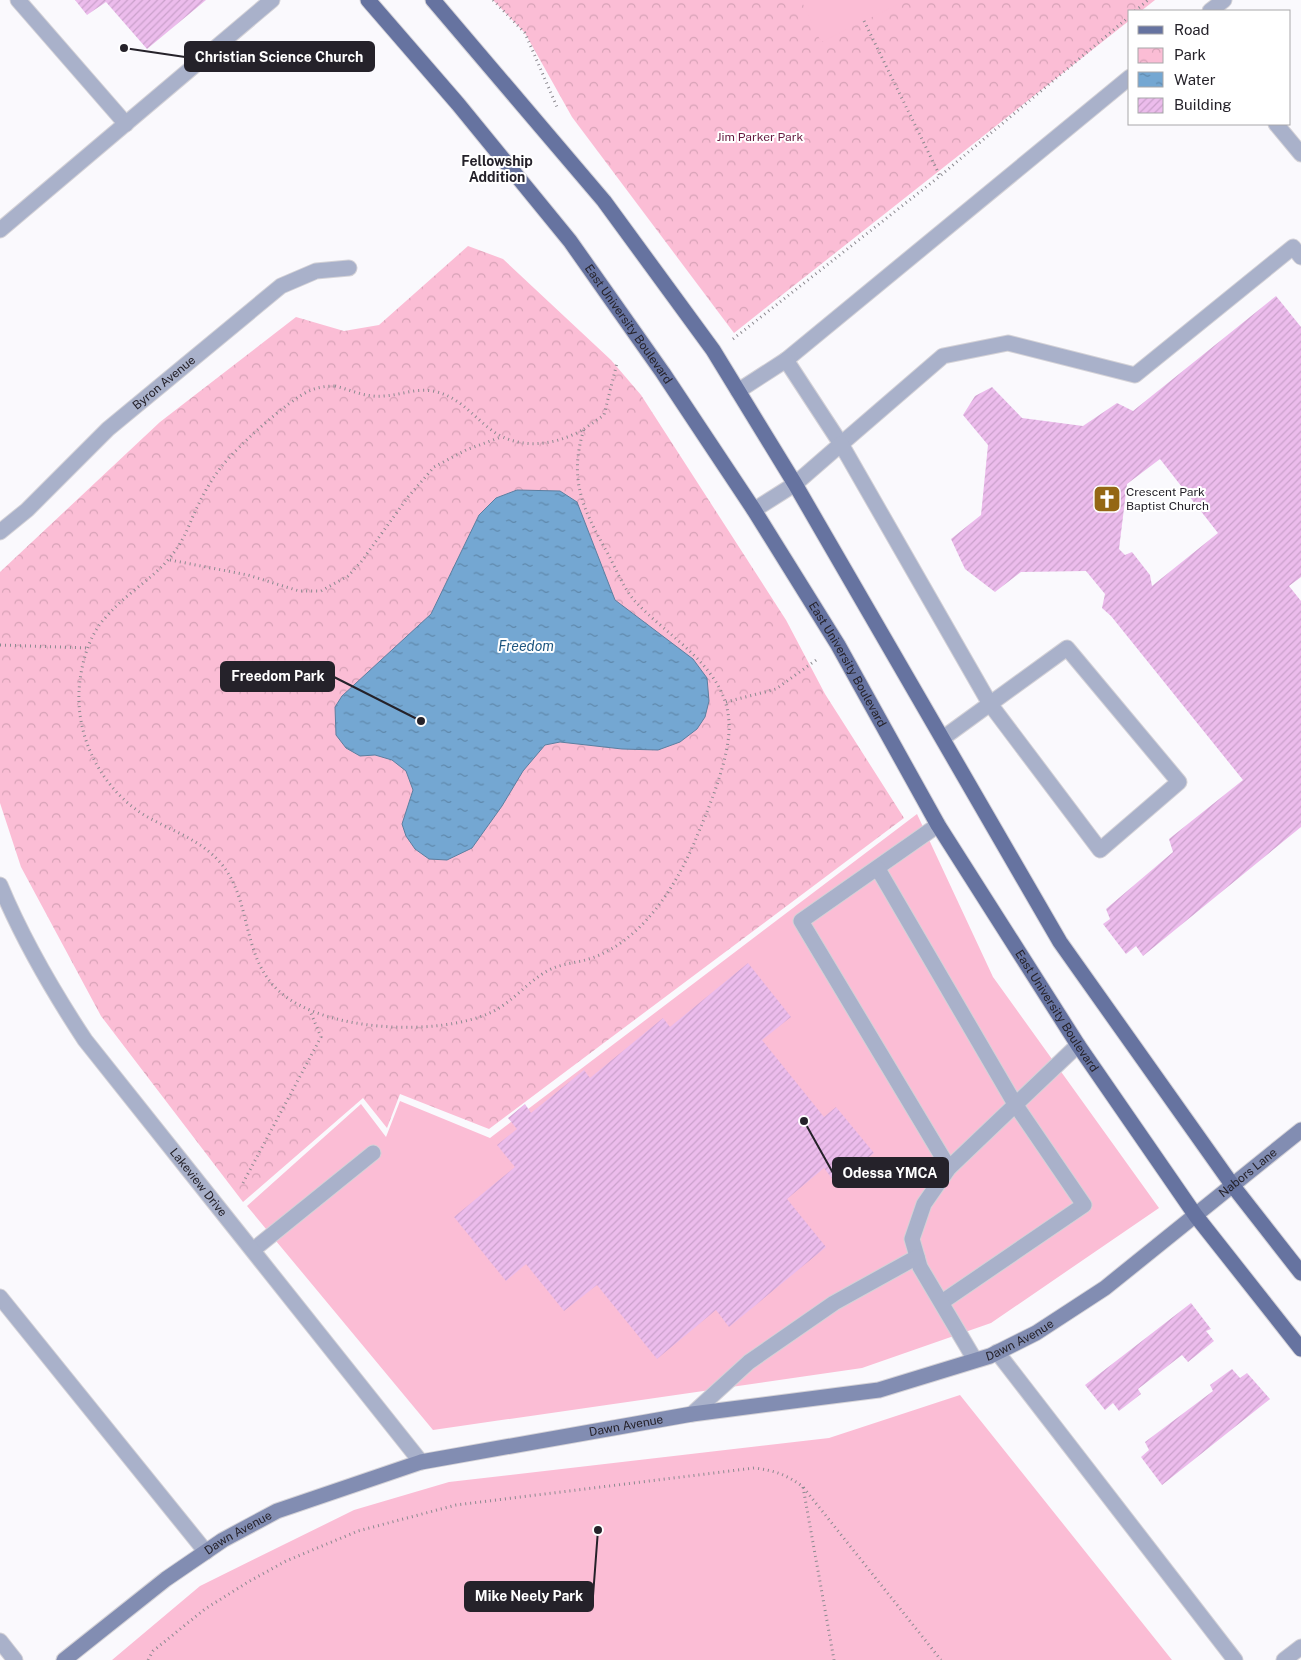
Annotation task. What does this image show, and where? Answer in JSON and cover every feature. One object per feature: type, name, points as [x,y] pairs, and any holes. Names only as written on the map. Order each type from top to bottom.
[{"type":"main road","name":"East University Boulevard","points":[[368,0],[458,104],[570,241],[663,373],[754,510],[838,645],[938,825],[1078,1045],[1196,1216],[1301,1349]]},
{"type":"main road","points":[[433,0],[604,201],[713,350],[796,484],[1060,942],[1233,1186],[1301,1273]]},
{"type":"street","points":[[18,0],[126,124]]},
{"type":"street","points":[[0,230],[272,0]]},
{"type":"street","points":[[1211,10],[1224,0]]},
{"type":"street","points":[[738,391],[786,360],[1128,79]]},
{"type":"street","points":[[1277,125],[1301,154]]},
{"type":"street","points":[[754,510],[796,484],[943,356],[1008,343],[1135,375],[1298,248]]},
{"type":"street","name":"Byron Avenue","points":[[0,532],[27,510],[108,429],[280,286],[316,271],[348,268]]},
{"type":"street","points":[[786,360],[841,444],[990,704],[1100,850],[1179,782],[1067,648],[990,704],[943,738]]},
{"type":"street","points":[[938,825],[801,921],[949,1168]]},
{"type":"street","points":[[878,868],[1015,1104],[1084,1205],[942,1302]]},
{"type":"street","name":"Lakeview Drive","points":[[0,885],[16,922],[52,991],[85,1040],[421,1462]]},
{"type":"street","points":[[975,1360],[920,1267],[912,1239],[924,1204],[949,1168],[1078,1045]]},
{"type":"street","name":"Nabors Lane","points":[[1196,1216],[1301,1130]]},
{"type":"street","points":[[253,1250],[373,1153]]},
{"type":"street","name":"Dawn Avenue","points":[[64,1660],[166,1578],[206,1552],[277,1511],[421,1462],[692,1414],[879,1390],[975,1360],[997,1352],[1036,1333],[1105,1288],[1196,1216]]},
{"type":"street","points":[[692,1414],[749,1362],[834,1303],[917,1257]]},
{"type":"street","points":[[0,1296],[206,1552]]},
{"type":"street","points":[[997,1352],[1235,1660]]},
{"type":"street","points":[[0,1641],[15,1660]]},
{"type":"street","points":[[1284,1660],[1301,1647]]},
{"type":"path","points":[[1136,10],[1148,0]]},
{"type":"path","points":[[732,340],[940,176],[1128,18]]},
{"type":"path","points":[[864,21],[940,176]]},
{"type":"path","points":[[584,429],[576,460],[576,477],[584,509],[602,544],[632,598],[709,672],[726,702],[730,722],[726,750],[696,839],[680,875],[657,907],[630,935],[592,958],[548,971],[514,999],[472,1020],[410,1028],[362,1024],[310,1010],[281,993],[259,967],[252,952],[244,907],[238,889],[228,872],[216,858],[202,845],[144,814],[124,800],[108,783],[95,763],[86,741],[80,702],[82,672],[88,648],[105,618],[170,560],[180,545],[202,496],[220,468],[284,408],[317,388],[335,386],[373,396],[422,390],[434,392],[457,401],[501,437],[536,444],[565,439],[604,415],[617,363]]},
{"type":"path","points":[[170,560],[248,575],[299,591],[321,592],[348,576],[361,562],[408,497],[434,466],[466,450],[501,437]]},
{"type":"path","points":[[0,645],[88,648]]},
{"type":"path","points":[[726,702],[776,689],[838,645]]},
{"type":"path","points":[[243,1183],[322,1037],[310,1010]]},
{"type":"path","points":[[148,1660],[153,1651],[205,1609],[248,1582],[286,1561],[331,1542],[402,1518],[456,1505],[754,1468],[784,1475],[803,1487],[942,1660]]},
{"type":"path","points":[[803,1487],[834,1660]]},
{"type":"green space","name":"Jim Parker Park","points":[[493,0],[1155,0],[1142,10],[1128,10],[1128,22],[734,333],[572,117],[525,33]]},
{"type":"green space","points":[[801,0],[907,0],[821,42]]},
{"type":"green space","points":[[468,246],[503,259],[611,360],[641,395],[786,620],[825,694],[904,818],[489,1129],[400,1094],[387,1128],[363,1098],[243,1202],[101,1016],[21,867],[0,803],[0,572],[160,422],[296,317],[344,331],[379,325]]},
{"type":"green space","points":[[917,814],[993,977],[1159,1208],[991,1323],[862,1368],[433,1430],[247,1206],[361,1104],[386,1137],[400,1101],[490,1138]]},
{"type":"green space","points":[[960,1395],[1172,1660],[112,1660],[200,1586],[354,1510],[449,1482],[829,1438]]},
{"type":"water","name":"Freedom","points":[[517,490],[560,491],[577,502],[615,600],[693,659],[707,678],[709,701],[705,717],[697,729],[680,742],[658,750],[622,749],[560,742],[545,745],[523,771],[502,806],[472,848],[447,860],[429,859],[415,849],[406,836],[402,824],[413,790],[406,771],[392,760],[375,755],[360,756],[346,748],[336,735],[335,707],[342,696],[431,614],[479,515],[496,498]]},
{"type":"building","points":[[75,0],[206,0],[147,49],[106,2],[87,15]]},
{"type":"building","points":[[1276,296],[1301,327],[1301,577],[1289,586],[1301,601],[1301,827],[1143,956],[1136,946],[1126,954],[1103,924],[1110,919],[1106,909],[1173,852],[1169,839],[1243,780],[1111,616],[1102,608],[1105,594],[1086,571],[1021,572],[995,592],[965,569],[951,539],[981,515],[988,445],[963,415],[975,396],[992,387],[1022,418],[1083,426],[1117,403],[1133,411]],"holes":[[[1160,459],[1218,533],[1152,586],[1150,575],[1132,552],[1125,555],[1119,549],[1127,484]]]},
{"type":"building","points":[[748,963],[791,1017],[762,1040],[824,1117],[836,1107],[874,1153],[836,1184],[824,1168],[787,1199],[826,1247],[729,1327],[716,1310],[657,1359],[597,1285],[564,1311],[526,1264],[506,1281],[454,1217],[515,1167],[497,1145],[517,1129],[508,1118],[525,1104],[531,1113],[584,1070],[590,1078],[663,1018],[670,1027]]},
{"type":"building","points":[[1191,1303],[1211,1329],[1206,1331],[1214,1341],[1188,1362],[1182,1355],[1138,1389],[1141,1394],[1119,1411],[1113,1403],[1105,1410],[1085,1385]]},
{"type":"building","points":[[1232,1369],[1240,1378],[1247,1373],[1270,1399],[1162,1485],[1141,1457],[1149,1450],[1145,1442],[1213,1391],[1210,1385]]},
{"type":"place","name":"Christian Science Church","points":[[124,48]]},
{"type":"place","name":"Crescent Park Baptist Church","points":[[1107,499]]},
{"type":"place","name":"Freedom Park","points":[[421,721]]},
{"type":"place","name":"Odessa YMCA","points":[[804,1121]]},
{"type":"place","name":"Mike Neely Park","points":[[598,1530]]},
{"type":"district","name":"Fellowship Addition","points":[[497,170]]}]
